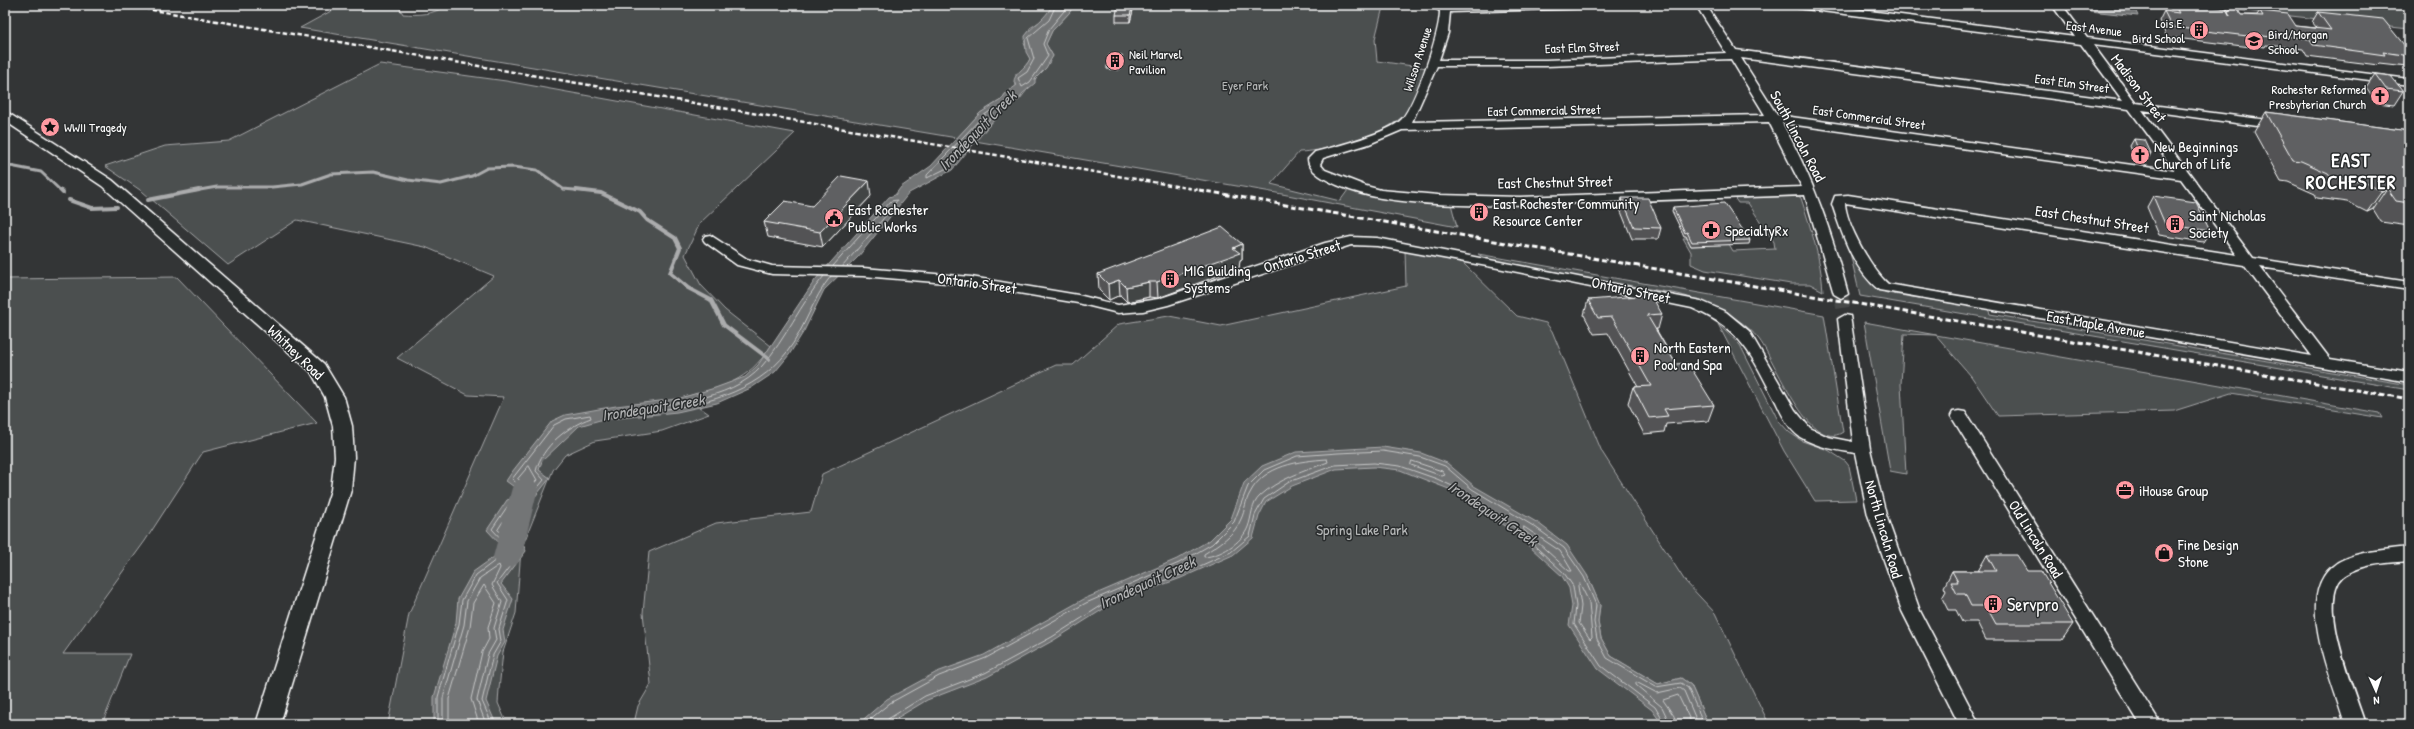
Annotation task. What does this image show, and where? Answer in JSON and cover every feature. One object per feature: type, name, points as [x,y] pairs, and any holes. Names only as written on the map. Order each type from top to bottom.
[{"type":"main road","name":"Whitney Road","points":[[5,115],[106,183],[318,368],[331,387],[339,408],[345,436],[345,461],[341,490],[268,724]]},
{"type":"street","points":[[1440,7],[1596,5]]},
{"type":"street","name":"South Lincoln Road","points":[[1701,5],[1772,118],[1810,191],[1825,234],[1841,294]]},
{"type":"street","name":"East Avenue","points":[[1798,5],[2409,82]]},
{"type":"street","name":"Madison Street","points":[[2057,5],[2325,363]]},
{"type":"street","name":"Wilson Avenue","points":[[1402,126],[1417,103],[1432,63],[1444,22],[1440,7]]},
{"type":"street","name":"East Elm Street","points":[[1432,63],[1546,63],[1732,54],[2291,126]]},
{"type":"street","name":"East Commercial Street","points":[[1402,126],[1612,123],[1772,118],[2186,176]]},
{"type":"street","name":"East Chestnut Street","points":[[1402,126],[1319,155],[1314,159],[1314,164],[1321,173],[1362,189],[1381,194],[1438,199],[1520,200],[1810,191]]},
{"type":"street","name":"East Chestnut Street","points":[[1840,199],[1848,198],[2409,286]]},
{"type":"street","name":"East Maple Avenue","points":[[1840,199],[1838,204],[1850,236],[1878,284],[1891,290],[2409,377]]},
{"type":"street","name":"Ontario Street","points":[[710,239],[742,262],[772,270],[852,272],[971,281],[1127,309],[1163,302],[1330,246],[1351,242],[1377,242],[1653,294],[1696,304],[1721,315],[1744,334],[1764,366],[1789,414],[1804,432],[1824,442],[1862,449]]},
{"type":"street","name":"North Lincoln Road","points":[[1845,319],[1862,449],[1877,514],[1894,569],[1911,611],[1969,724]]},
{"type":"street","name":"Old Lincoln Road","points":[[1959,416],[2151,724]]},
{"type":"street","points":[[2355,724],[2344,681],[2329,641],[2322,609],[2322,596],[2330,579],[2345,567],[2381,556],[2409,554]]},
{"type":"green space","points":[[342,5],[398,5],[403,14],[426,14],[436,11],[446,5],[1052,5],[1047,17],[1030,28],[1024,43],[1030,59],[1024,69],[1016,74],[1016,87],[1006,93],[1001,100],[980,113],[957,138],[300,28]]},
{"type":"green space","name":"Eyer Park","points":[[1073,5],[1381,5],[1382,11],[1375,39],[1377,61],[1427,68],[1418,94],[1411,107],[1402,117],[1392,124],[1367,137],[1339,146],[1299,152],[1271,184],[1340,201],[1348,190],[1399,200],[1451,204],[1457,227],[1266,191],[975,141],[1008,105],[1020,99],[1053,56],[1046,44],[1052,31],[1070,12]]},
{"type":"green space","points":[[2191,5],[2409,5],[2409,29]]},
{"type":"green space","points":[[380,64],[506,81],[795,133],[700,223],[685,255],[701,285],[725,310],[771,346],[753,368],[734,381],[685,397],[709,414],[662,431],[595,441],[565,455],[553,470],[521,550],[516,613],[503,652],[499,689],[498,703],[507,724],[388,724],[409,614],[504,397],[468,395],[397,358],[494,276],[425,247],[297,220],[228,265],[143,192],[105,166],[165,146],[229,141]]},
{"type":"green space","points":[[1798,196],[1801,198],[1815,244],[1823,291],[1810,284],[1791,284],[1705,270],[1691,264],[1691,252],[1683,238],[1687,238],[1691,246],[1729,244],[1733,251],[1775,249],[1774,242],[1748,203],[1738,203],[1736,200],[1738,198]]},
{"type":"green space","points":[[1848,244],[1880,290],[1887,293],[1988,309],[1990,314],[2409,385],[2409,390],[1860,296]]},
{"type":"green space","name":"Spring Lake Park","points":[[1405,249],[1462,262],[1517,316],[1546,323],[1552,331],[1602,452],[1685,581],[1715,613],[1769,724],[1708,724],[1691,685],[1681,678],[1658,684],[1611,656],[1601,638],[1598,622],[1600,605],[1587,575],[1581,632],[1692,724],[634,723],[638,706],[651,684],[643,613],[649,552],[716,523],[811,512],[822,474],[1056,365],[1073,365],[1119,324],[1169,316],[1221,326],[1406,286]]},
{"type":"green space","points":[[1478,254],[1824,315],[1843,432],[1830,435],[1818,430],[1805,417],[1794,401],[1758,338],[1741,322],[1721,310],[1678,294],[1500,263],[1488,260]]},
{"type":"green space","points":[[177,277],[317,423],[203,452],[145,541],[63,654],[130,654],[102,724],[5,724],[5,279]]},
{"type":"green space","points":[[1864,322],[1936,335],[1904,334],[1901,384],[1906,474],[1890,471]]},
{"type":"green space","points":[[1718,324],[1740,345],[1778,420],[1789,432],[1802,441],[1828,450],[1845,461],[1849,466],[1856,500],[1815,501],[1784,451]]},
{"type":"green space","points":[[1936,335],[2379,413],[2382,418],[2231,393],[2174,411],[1998,416],[1971,376]]},
{"type":"water","points":[[1052,5],[1073,5],[1070,12],[1052,31],[1046,44],[1053,56],[1046,68],[1035,79],[1035,83],[1022,94],[1020,99],[1008,105],[995,118],[952,170],[909,193],[858,257],[824,290],[804,331],[789,355],[775,372],[751,388],[717,403],[677,412],[600,420],[579,426],[542,461],[539,470],[550,478],[514,523],[526,551],[501,584],[513,599],[503,630],[505,642],[497,656],[486,701],[496,724],[434,724],[434,697],[456,623],[458,599],[473,572],[501,552],[501,545],[487,530],[507,500],[519,496],[521,492],[506,481],[552,421],[565,415],[616,406],[677,399],[715,388],[745,377],[758,365],[815,280],[889,197],[895,195],[901,187],[931,166],[980,113],[1001,100],[1006,93],[1017,85],[1014,83],[1015,77],[1030,59],[1026,52],[1025,36],[1047,14]]},
{"type":"water","points":[[2088,5],[2135,9],[2138,16],[2090,11]]},
{"type":"water","points":[[1383,447],[1421,453],[1447,463],[1474,486],[1538,523],[1567,545],[1587,575],[1600,605],[1598,622],[1601,638],[1611,656],[1658,684],[1681,678],[1691,685],[1708,724],[1662,724],[1652,710],[1598,669],[1569,625],[1572,606],[1569,588],[1562,576],[1509,528],[1481,511],[1459,493],[1400,470],[1374,467],[1336,469],[1292,486],[1266,502],[1259,516],[1253,538],[1233,555],[1181,578],[1113,603],[1054,640],[987,677],[927,700],[887,724],[858,724],[887,699],[937,672],[984,655],[1084,599],[1177,559],[1210,540],[1231,519],[1244,483],[1262,466],[1296,452]]},
{"type":"building","points":[[1118,5],[1133,5],[1130,15],[1116,15]]},
{"type":"building","points":[[2174,5],[2219,7],[2226,9],[2230,16],[2228,11],[2236,6],[2241,15],[2263,16],[2260,11],[2288,14],[2296,26],[2331,30],[2318,12],[2383,19],[2409,51],[2409,56],[2383,52],[2385,55],[2313,45],[2309,39],[2269,34],[2271,37],[2255,35],[2256,37],[2172,27],[2164,11],[2179,13]]},
{"type":"building","name":"Neil Marvel Pavilion","points":[[1110,54],[1122,55],[1119,66],[1107,66]]},
{"type":"building","points":[[2375,74],[2391,76],[2403,91],[2386,89]]},
{"type":"building","points":[[2266,112],[2409,131],[2409,203],[2396,201],[2387,188],[2382,191],[2361,181],[2331,177],[2328,173],[2301,161],[2293,160]]},
{"type":"building","points":[[2134,139],[2145,140],[2151,153],[2139,152]]},
{"type":"building","points":[[841,176],[869,181],[820,232],[764,222],[785,201],[812,206]]},
{"type":"building","points":[[2153,196],[2196,202],[2210,231],[2165,224]]},
{"type":"building","points":[[1622,198],[1648,198],[1661,228],[1634,227]]},
{"type":"building","name":"SpecialtyRx","points":[[1724,203],[1750,240],[1692,242],[1687,232],[1685,233],[1673,207]]},
{"type":"building","points":[[1222,227],[1242,244],[1233,248],[1240,253],[1157,282],[1149,282],[1126,287],[1119,280],[1108,284],[1098,274]]},
{"type":"building","points":[[1651,295],[1662,314],[1647,315],[1676,364],[1688,363],[1714,405],[1664,409],[1668,416],[1649,418],[1633,387],[1651,386],[1612,317],[1598,318],[1588,300]]},
{"type":"building","points":[[1987,555],[2017,555],[2027,571],[2041,571],[2073,624],[1996,624],[1986,606],[1971,606],[1965,594],[1957,594],[1951,582],[1958,582],[1952,571],[1996,571]]},
{"type":"waterway","points":[[5,165],[41,172],[61,191]]},
{"type":"waterway","points":[[194,191],[217,187],[272,187],[302,184],[331,174],[373,172],[408,180],[441,184],[472,176],[487,168],[513,167],[537,170],[563,189],[580,190]]},
{"type":"waterway","points":[[148,200],[199,190]]},
{"type":"waterway","points":[[580,190],[586,191]]},
{"type":"waterway","points":[[580,190],[601,193],[640,212],[647,220],[675,238],[680,248],[670,273],[688,288],[711,300],[724,325],[769,359]]},
{"type":"waterway","points":[[69,200],[92,208],[117,207]]},
{"type":"waterway","name":"Irondequoit Creek","points":[[507,557],[525,488]]},
{"type":"tunnel","points":[[1841,294],[1845,319]]},
{"type":"railway","points":[[124,5],[1205,191]]},
{"type":"railway","points":[[1199,190],[2409,399]]},
{"type":"place","name":"Lois E. Bird School","points":[[2199,30]]},
{"type":"place","name":"Bird/Morgan School","points":[[2254,41]]},
{"type":"place","name":"Neil Marvel Pavilion","points":[[1115,61]]},
{"type":"place","name":"Rochester Reformed Presbyterian Church","points":[[2380,96]]},
{"type":"place","name":"WWII Tragedy","points":[[50,127]]},
{"type":"place","name":"New Beginnings Church of Life","points":[[2140,155]]},
{"type":"place","name":"East Rochester Community Resource Center","points":[[1479,212]]},
{"type":"place","name":"East Rochester Public Works","points":[[834,218]]},
{"type":"place","name":"Saint Nicholas Society","points":[[2175,224]]},
{"type":"place","name":"SpecialtyRx","points":[[1711,230]]},
{"type":"place","name":"MIG Building Systems","points":[[1170,279]]},
{"type":"place","name":"North Eastern Pool and Spa","points":[[1640,356]]},
{"type":"place","name":"iHouse Group","points":[[2125,490]]},
{"type":"place","name":"Fine Design Stone","points":[[2164,553]]},
{"type":"place","name":"Servpro","points":[[1993,604]]},
{"type":"district","name":"EAST ROCHESTER","points":[[2351,171]]}]
